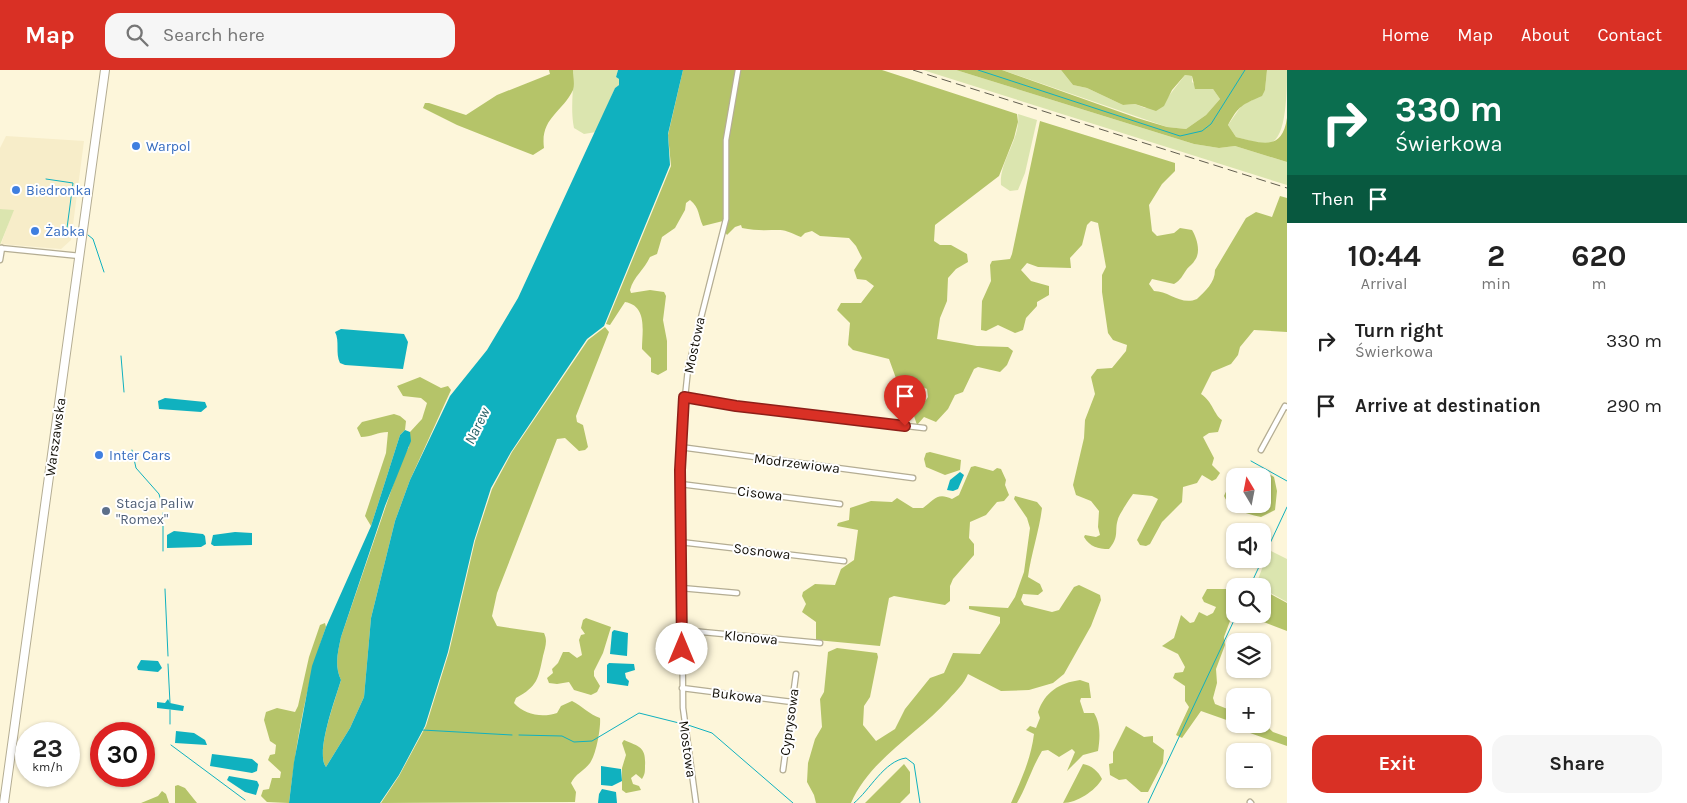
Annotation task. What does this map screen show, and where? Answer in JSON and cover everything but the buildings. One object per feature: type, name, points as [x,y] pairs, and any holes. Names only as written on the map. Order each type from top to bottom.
[{"type":"main road","name":"Warszawska","points":[[4,803],[105,70]]},
{"type":"street","name":"Mostowa","points":[[696,803],[684,727],[682,688],[680,447],[684,397],[693,347],[726,219],[726,140],[738,70]]},
{"type":"street","points":[[0,260],[1,248],[80,256]]},
{"type":"street","points":[[684,397],[736,406],[924,428]]},
{"type":"street","points":[[1261,450],[1286,406]]},
{"type":"street","name":"Modrzewiowa","points":[[680,447],[913,478]]},
{"type":"street","name":"Cisowa","points":[[680,484],[840,504]]},
{"type":"street","name":"Sosnowa","points":[[680,542],[844,561]]},
{"type":"street","points":[[681,588],[737,593]]},
{"type":"street","name":"Klonowa","points":[[682,630],[820,643]]},
{"type":"street","name":"Cyprysowa","points":[[782,770],[796,674]]},
{"type":"street","name":"Bukowa","points":[[682,688],[792,702]]},
{"type":"shaded area","points":[[6,136],[84,141],[71,240],[61,249],[1,244],[13,211],[0,209],[0,148]]},
{"type":"green space","points":[[549,70],[573,70],[574,88],[545,130],[544,148],[533,155],[457,125],[423,108],[425,103],[429,103],[466,115],[497,95],[550,74]]},
{"type":"green space","points":[[573,70],[618,70],[616,77],[619,79],[619,85],[615,88],[596,132],[584,134],[574,128],[572,113]]},
{"type":"green space","points":[[683,70],[882,70],[1017,114],[1018,122],[1014,138],[999,176],[935,225],[934,241],[940,245],[951,245],[967,254],[968,262],[956,269],[948,278],[947,301],[940,318],[937,339],[977,346],[1008,347],[1013,351],[1007,365],[1000,372],[978,367],[974,369],[963,392],[955,395],[948,409],[936,422],[924,417],[917,425],[914,416],[915,404],[924,403],[928,397],[927,389],[914,383],[897,381],[889,359],[853,350],[848,345],[850,323],[837,310],[841,303],[861,303],[874,286],[866,280],[857,279],[854,270],[862,258],[856,246],[849,238],[820,236],[812,231],[805,233],[801,237],[784,230],[752,230],[742,228],[741,225],[735,227],[727,235],[725,232],[726,224],[723,221],[703,226],[697,209],[690,200],[686,203],[685,210],[675,228],[662,237],[657,254],[650,257],[630,290],[631,293],[650,290],[664,292],[666,296],[663,320],[667,341],[667,370],[658,375],[651,372],[651,358],[642,349],[643,328],[637,309],[632,304],[625,302],[610,325],[606,324],[671,166],[668,135]]},
{"type":"green space","points":[[923,70],[956,70],[1194,144],[1219,148],[1235,146],[1287,162],[1287,185]]},
{"type":"green space","points":[[956,70],[1002,70],[1137,118],[1167,127],[1186,129],[1206,115],[1220,99],[1213,89],[1195,89],[1192,76],[1185,75],[1172,90],[1164,106],[1156,111],[1135,104],[1123,105],[1087,88],[1073,85],[1061,70],[1267,70],[1265,90],[1262,96],[1242,106],[1228,125],[1236,137],[1262,143],[1275,141],[1280,136],[1287,118],[1287,162],[1235,146],[1219,148],[1194,144]]},
{"type":"green space","points":[[1002,70],[1061,70],[1073,85],[1087,88],[1123,105],[1135,104],[1145,108],[1168,97],[1185,75],[1192,76],[1192,82],[1200,89],[1213,89],[1220,99],[1206,115],[1186,129],[1167,127]]},
{"type":"green space","points":[[1267,70],[1287,70],[1285,112],[1280,132],[1276,139],[1270,143],[1257,143],[1236,137],[1228,125],[1244,102],[1251,101],[1265,90]]},
{"type":"green space","points":[[1018,114],[1037,120],[1025,173],[1018,190],[1010,191],[1001,185],[1001,176],[1016,132]]},
{"type":"green space","points":[[1040,121],[1175,163],[1175,171],[1162,184],[1149,205],[1152,231],[1157,236],[1174,233],[1180,228],[1192,230],[1197,241],[1198,253],[1194,261],[1174,284],[1152,279],[1149,284],[1154,291],[1165,293],[1180,300],[1191,301],[1197,299],[1209,286],[1215,275],[1215,270],[1246,218],[1256,212],[1272,217],[1280,196],[1287,198],[1287,332],[1254,330],[1240,347],[1238,355],[1231,364],[1212,372],[1201,394],[1222,420],[1218,432],[1209,433],[1203,437],[1214,458],[1212,465],[1220,473],[1212,481],[1202,475],[1197,483],[1183,487],[1182,502],[1162,522],[1150,544],[1146,546],[1140,545],[1137,540],[1158,499],[1152,496],[1133,494],[1119,517],[1116,537],[1112,544],[1109,549],[1101,549],[1092,545],[1084,537],[1085,535],[1096,537],[1100,535],[1098,527],[1099,511],[1091,501],[1076,495],[1073,485],[1084,438],[1085,420],[1095,394],[1091,377],[1097,369],[1112,368],[1126,351],[1127,345],[1113,340],[1108,333],[1102,292],[1102,275],[1106,267],[1098,223],[1091,221],[1087,225],[1082,245],[1070,258],[1071,268],[1038,267],[1027,263],[1021,270],[1031,281],[1049,286],[1049,295],[1037,302],[1037,306],[1026,318],[1023,330],[1015,333],[998,325],[986,331],[981,330],[982,301],[991,281],[990,265],[992,261],[1010,259],[1012,254]]},
{"type":"green space","points":[[0,209],[14,210],[0,245]]},
{"type":"green space","points":[[605,327],[609,332],[576,416],[577,422],[583,425],[588,447],[585,450],[579,451],[565,438],[557,439],[497,593],[492,616],[497,626],[544,633],[545,636],[546,642],[540,671],[533,686],[516,698],[514,703],[518,707],[528,713],[546,715],[557,713],[561,706],[572,701],[600,718],[598,741],[592,759],[588,766],[571,783],[576,792],[575,802],[381,803],[399,776],[426,726],[449,652],[475,541],[492,489],[512,452],[588,340]]},
{"type":"green space","points":[[420,377],[441,388],[448,386],[451,390],[410,480],[395,521],[371,618],[364,697],[350,728],[326,767],[323,760],[325,738],[341,680],[337,664],[341,637],[402,459],[409,447],[410,432],[422,419],[427,403],[421,398],[403,396],[397,386]]},
{"type":"green space","points":[[394,414],[406,421],[405,430],[400,435],[371,526],[365,516],[386,453],[388,432],[361,437],[357,428],[362,422]]},
{"type":"green space","points":[[930,452],[961,460],[960,470],[945,475],[926,467],[924,459],[926,453]]},
{"type":"green space","points":[[975,466],[993,471],[997,468],[1001,469],[1006,480],[1005,485],[1009,495],[1004,501],[997,502],[986,515],[970,522],[969,538],[974,544],[974,555],[953,579],[950,586],[950,601],[945,605],[894,596],[889,598],[880,646],[816,640],[816,622],[802,612],[806,604],[802,596],[803,592],[815,584],[835,585],[841,569],[854,560],[858,530],[837,526],[838,523],[849,520],[850,508],[871,501],[892,502],[897,498],[913,508],[923,508],[939,497],[943,496],[952,499],[959,495],[971,467]]},
{"type":"green space","points":[[1271,475],[1274,477],[1277,491],[1275,510],[1271,512]]},
{"type":"green space","points":[[1015,496],[1037,502],[1042,508],[1028,577],[1040,584],[1043,591],[1038,595],[1023,594],[1021,600],[1024,605],[1052,612],[1059,610],[1074,587],[1079,585],[1100,595],[1101,600],[1091,626],[1064,674],[1053,683],[1029,690],[1001,691],[968,674],[960,687],[937,711],[870,773],[859,787],[851,803],[816,803],[807,782],[808,763],[815,739],[822,727],[820,699],[824,692],[828,652],[837,648],[877,653],[878,657],[870,697],[864,706],[863,725],[876,741],[895,729],[905,709],[930,678],[944,673],[953,653],[980,654],[1000,623],[1000,617],[969,609],[969,606],[1008,608],[1015,597],[1024,572],[1030,528],[1027,518],[1014,499]]},
{"type":"green space","points":[[1245,513],[1269,513],[1261,517]]},
{"type":"green space","points":[[1271,551],[1287,559],[1287,602],[1271,593],[1271,578],[1258,578],[1262,568],[1271,568]]},
{"type":"green space","points":[[1207,589],[1226,589],[1226,623],[1229,623],[1224,637],[1225,645],[1216,669],[1217,683],[1213,698],[1215,704],[1226,708],[1226,720],[1201,711],[1182,738],[1176,735],[1189,707],[1185,701],[1185,686],[1173,678],[1175,673],[1183,672],[1185,667],[1178,654],[1162,646],[1174,638],[1181,615],[1190,623],[1194,622],[1199,612],[1207,616],[1213,613],[1216,607],[1204,602],[1202,598]]},
{"type":"green space","points":[[1271,594],[1287,603],[1287,631],[1266,623],[1271,623]]},
{"type":"green space","points":[[586,618],[611,627],[603,653],[594,671],[594,676],[600,686],[597,692],[591,695],[574,690],[569,682],[549,683],[547,678],[553,673],[552,669],[558,663],[563,652],[569,652],[577,658],[582,655],[579,640],[581,635],[585,634],[581,628],[583,620]]},
{"type":"green space","points":[[325,623],[326,627],[313,670],[303,714],[289,803],[267,802],[261,796],[263,790],[269,789],[272,778],[280,778],[281,772],[268,760],[270,755],[275,754],[276,745],[270,741],[264,720],[266,712],[277,708],[295,712],[309,657],[320,625]]},
{"type":"green space","points":[[1080,680],[1089,683],[1091,698],[1081,698],[1080,701],[1084,713],[1094,713],[1098,722],[1098,751],[1083,755],[1067,771],[1075,752],[1072,749],[1059,757],[1048,750],[1042,751],[1017,803],[1011,803],[1033,743],[1034,734],[1026,730],[1030,726],[1036,728],[1040,718],[1038,712],[1049,694],[1059,686]]},
{"type":"green space","points":[[1126,726],[1144,737],[1153,736],[1153,742],[1164,750],[1163,763],[1148,792],[1141,792],[1126,779],[1119,780],[1110,775],[1109,764],[1113,763],[1113,752]]},
{"type":"green space","points":[[1271,730],[1287,737],[1287,746],[1250,733],[1271,733]]},
{"type":"green space","points":[[624,740],[635,744],[645,755],[645,773],[642,779],[636,774],[631,778],[633,784],[639,786],[641,790],[626,793],[622,790],[622,768],[626,755],[622,743]]},
{"type":"green space","points":[[904,764],[910,772],[910,793],[900,803],[865,803]]},
{"type":"green space","points":[[1083,764],[1094,769],[1102,779],[1085,796],[1063,803]]},
{"type":"green space","points":[[178,785],[185,788],[197,803],[175,803],[175,786]]},
{"type":"green space","points":[[162,791],[166,794],[169,803],[141,803],[158,796]]},
{"type":"water","name":"Narew","points":[[618,70],[683,70],[668,134],[670,165],[604,326],[587,339],[511,452],[491,488],[474,541],[448,652],[425,726],[399,775],[380,803],[289,803],[294,762],[312,666],[326,627],[371,526],[400,435],[405,430],[410,432],[411,441],[385,506],[341,637],[337,664],[341,680],[323,750],[323,760],[326,767],[350,728],[364,697],[371,618],[395,521],[410,480],[450,396],[487,350],[518,298],[615,88],[619,85],[619,79],[616,77]]},
{"type":"water","points":[[341,329],[404,334],[408,342],[403,369],[345,365],[340,363],[335,332]]},
{"type":"water","points":[[165,398],[205,402],[207,407],[201,412],[159,409],[158,401]]},
{"type":"water","points":[[960,472],[964,475],[958,489],[953,491],[947,490],[950,480]]},
{"type":"water","points":[[174,531],[203,534],[206,544],[201,547],[167,548],[167,535]]},
{"type":"water","points":[[235,532],[252,533],[252,545],[214,546],[211,544],[213,535]]},
{"type":"water","points":[[614,630],[628,633],[627,656],[610,654],[612,632]]},
{"type":"water","points":[[141,660],[158,661],[162,668],[158,672],[138,670],[137,667]]},
{"type":"water","points":[[609,663],[634,664],[635,670],[625,673],[629,681],[628,686],[607,683],[607,665]]},
{"type":"water","points":[[168,699],[170,703],[184,706],[183,711],[157,708],[157,702],[165,703]]},
{"type":"water","points":[[176,731],[194,733],[205,740],[207,745],[175,743]]},
{"type":"water","points":[[212,754],[252,759],[258,764],[257,771],[252,773],[210,766]]},
{"type":"water","points":[[601,766],[621,769],[622,781],[612,786],[601,785]]},
{"type":"water","points":[[229,776],[257,781],[259,785],[256,795],[245,792],[227,780]]},
{"type":"water","points":[[602,789],[616,792],[617,803],[598,803],[599,794]]},
{"type":"waterway","points":[[978,70],[1180,136],[1202,131],[1211,124],[1245,70]]},
{"type":"waterway","points":[[46,179],[73,183],[67,228],[69,231],[78,233]]},
{"type":"waterway","points":[[88,235],[93,239],[104,272]]},
{"type":"waterway","points":[[121,356],[124,392]]},
{"type":"waterway","points":[[132,450],[136,468],[159,494],[162,505]]},
{"type":"waterway","points":[[1251,461],[1287,481]]},
{"type":"waterway","points":[[1254,578],[1287,507]]},
{"type":"waterway","points":[[163,513],[163,551]]},
{"type":"waterway","points":[[165,589],[168,656]]},
{"type":"waterway","points":[[1148,803],[1233,623]]},
{"type":"waterway","points":[[168,664],[170,703]]},
{"type":"waterway","points":[[170,710],[170,724]]},
{"type":"waterway","points":[[519,735],[562,736],[574,742],[592,741],[639,713],[679,723]]},
{"type":"waterway","points":[[688,725],[712,733],[793,803]]},
{"type":"waterway","points":[[422,730],[512,735]]},
{"type":"waterway","points":[[171,745],[245,800]]},
{"type":"waterway","points":[[854,803],[884,770],[898,760],[906,758],[914,764],[920,803]]},
{"type":"railway","points":[[913,70],[1287,188]]},
{"type":"place","name":"Warpol","points":[[136,146]]},
{"type":"place","name":"Biedronka","points":[[16,190]]},
{"type":"place","name":"Żabka","points":[[35,231]]},
{"type":"place","name":"Inter Cars","points":[[99,455]]},
{"type":"place","name":"Stacja Paliw \"Romex\"","points":[[106,511]]},
{"type":"route","points":[[682,649],[680,470],[684,397],[736,406],[905,426]]}]
